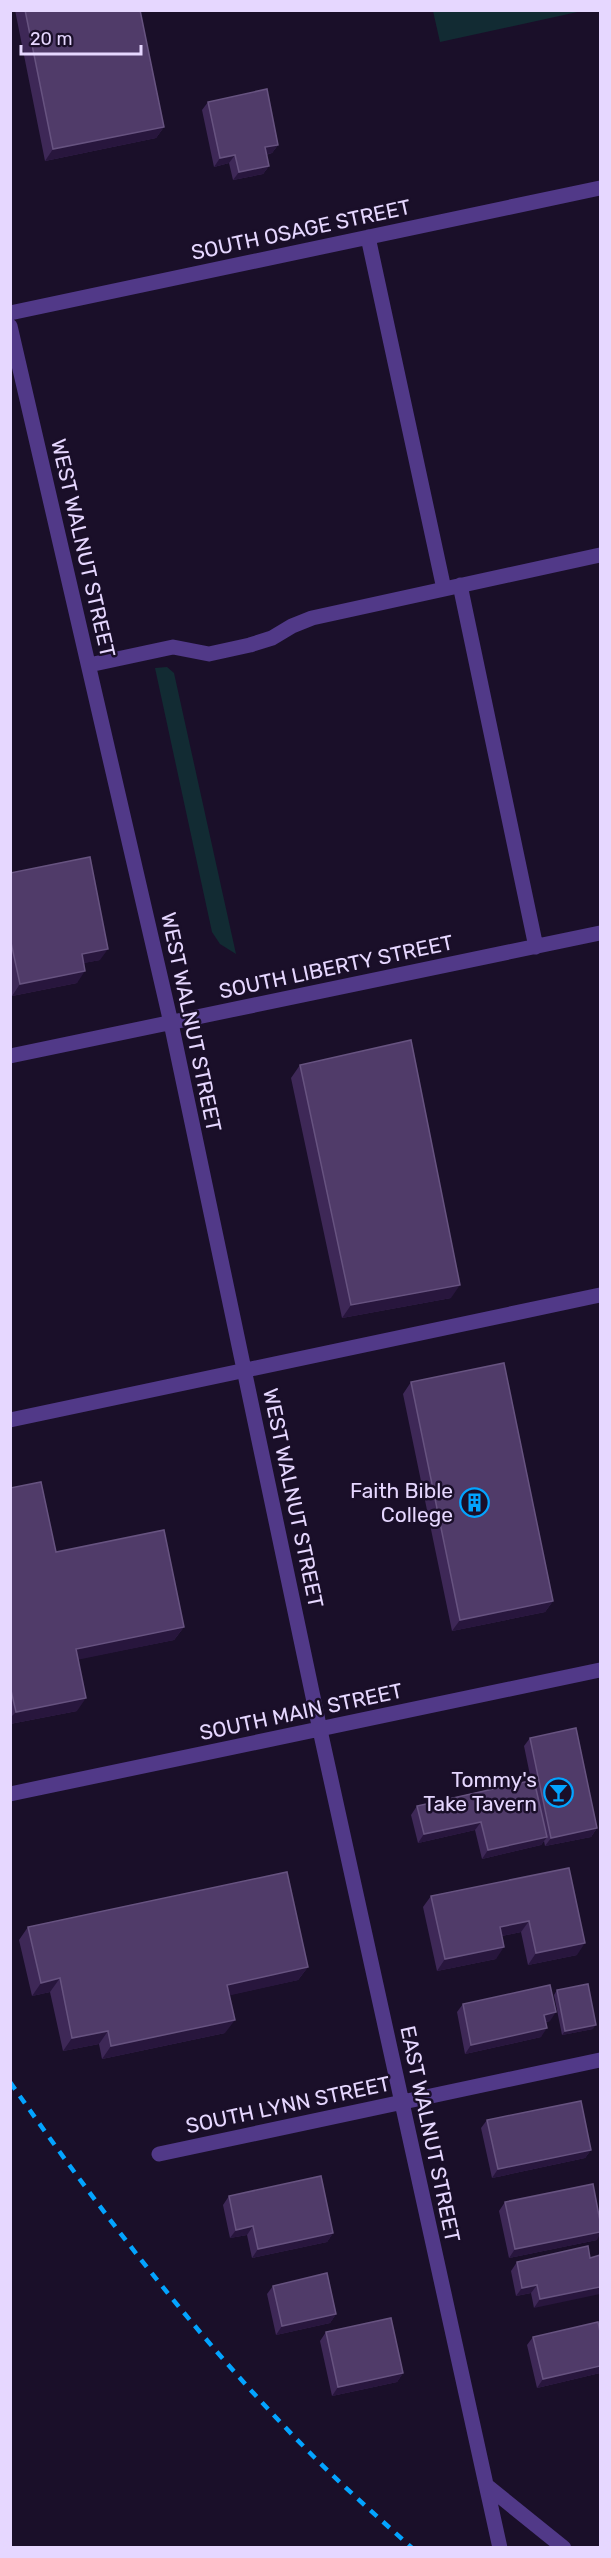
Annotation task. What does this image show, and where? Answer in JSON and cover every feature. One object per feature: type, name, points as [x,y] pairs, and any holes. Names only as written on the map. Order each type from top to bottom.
[{"type":"street","name":"SOUTH OSAGE STREET","points":[[10,313],[600,188]]},
{"type":"street","points":[[368,237],[444,589]]},
{"type":"street","name":"WEST WALNUT STREET","points":[[10,326],[171,1023],[320,1730]]},
{"type":"street","points":[[89,665],[173,647],[209,654],[272,638],[312,618],[600,555]]},
{"type":"street","points":[[460,585],[536,947]]},
{"type":"street","name":"SOUTH LIBERTY STREET","points":[[10,1056],[600,933]]},
{"type":"street","points":[[10,1420],[600,1295]]},
{"type":"street","name":"SOUTH MAIN STREET","points":[[10,1794],[600,1670]]},
{"type":"street","name":"EAST WALNUT STREET","points":[[320,1730],[500,2547]]},
{"type":"street","name":"SOUTH LYNN STREET","points":[[159,2154],[600,2060]]},
{"type":"street","points":[[486,2485],[564,2547]]},
{"type":"shaded area","points":[[433,10],[582,11],[440,42]]},
{"type":"shaded area","points":[[167,667],[174,673],[236,954],[220,944],[212,932],[155,668]]},
{"type":"building","points":[[25,10],[140,10],[164,127],[53,149]]},
{"type":"building","points":[[267,89],[278,145],[265,147],[269,166],[239,172],[235,155],[220,158],[208,102]]},
{"type":"building","points":[[90,857],[108,949],[82,954],[85,971],[20,984],[10,938],[10,873]]},
{"type":"building","points":[[411,1040],[460,1285],[351,1305],[300,1065]]},
{"type":"building","name":"Faith Bible College","points":[[504,1363],[553,1601],[460,1620],[411,1382]]},
{"type":"building","points":[[41,1482],[56,1552],[164,1530],[184,1627],[76,1649],[86,1698],[16,1712],[10,1686],[10,1488]]},
{"type":"building","name":"Tommy's Take Tavern","points":[[576,1728],[597,1828],[551,1838],[530,1738]]},
{"type":"building","points":[[534,1780],[547,1837],[488,1850],[481,1822],[424,1834],[417,1806]]},
{"type":"building","points":[[569,1868],[585,1943],[536,1953],[529,1921],[500,1927],[504,1947],[445,1959],[431,1896]]},
{"type":"building","points":[[287,1872],[308,1967],[227,1985],[235,2020],[111,2046],[108,2031],[72,2038],[60,1978],[41,1983],[28,1927]]},
{"type":"building","points":[[588,1984],[596,2025],[565,2031],[557,1990]]},
{"type":"building","points":[[550,1985],[556,2012],[544,2015],[547,2028],[471,2045],[463,2004]]},
{"type":"building","points":[[581,2101],[591,2150],[498,2169],[487,2120]]},
{"type":"building","points":[[321,2176],[333,2233],[258,2249],[253,2226],[236,2230],[229,2196]]},
{"type":"building","points":[[593,2184],[600,2232],[515,2249],[505,2202]]},
{"type":"building","points":[[588,2246],[590,2258],[600,2255],[600,2287],[540,2299],[537,2285],[522,2288],[517,2262]]},
{"type":"building","points":[[327,2273],[336,2314],[282,2326],[273,2286]]},
{"type":"building","points":[[391,2318],[403,2373],[338,2387],[326,2332]]},
{"type":"building","points":[[598,2322],[600,2366],[543,2379],[533,2337]]},
{"type":"railway","points":[[10,2082],[117,2229],[232,2369],[315,2458],[412,2548]]},
{"type":"place","name":"Faith Bible College","points":[[474,1503]]},
{"type":"place","name":"Tommy's Take Tavern","points":[[558,1792]]}]
